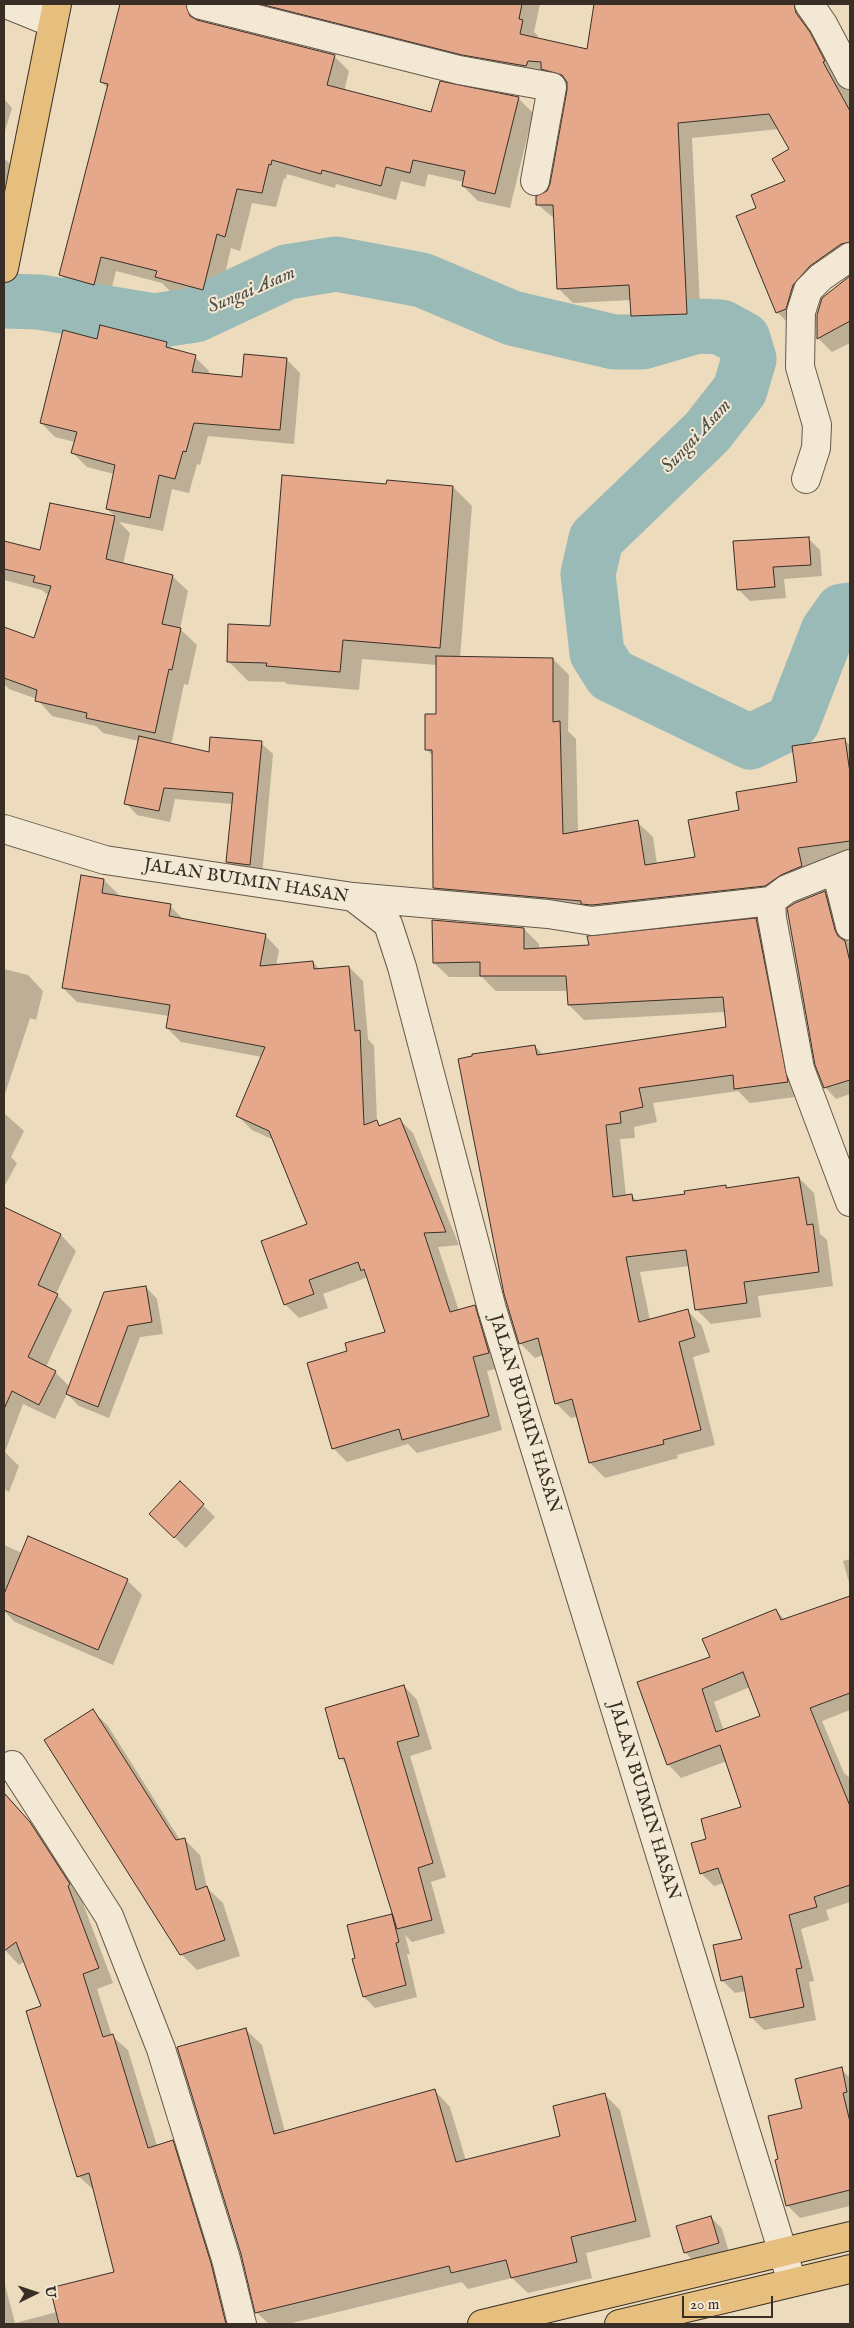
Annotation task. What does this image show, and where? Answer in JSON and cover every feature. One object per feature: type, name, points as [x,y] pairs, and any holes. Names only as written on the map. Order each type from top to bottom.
[{"type":"main road","points":[[5,263],[55,13]]},
{"type":"main road","points":[[482,2324],[850,2236]]},
{"type":"main road","points":[[619,2324],[686,2316],[792,2282],[850,2269]]},
{"type":"street","points":[[6,4],[55,13]]},
{"type":"street","points":[[809,4],[823,24],[850,75]]},
{"type":"street","points":[[201,5],[458,70],[552,87],[535,181]]},
{"type":"street","points":[[806,479],[816,448],[817,425],[800,367],[801,312],[808,290],[821,277],[850,257]]},
{"type":"street","name":"JALAN BUIMIN HASAN","points":[[4,829],[105,860],[352,897],[388,924],[492,1309],[792,2282]]},
{"type":"street","points":[[352,897],[548,914],[592,921],[771,901],[787,889],[843,867],[850,926]]},
{"type":"street","points":[[771,901],[772,918],[800,1069],[850,1202]]},
{"type":"street","points":[[12,1765],[109,1916],[161,2049],[226,2259],[242,2324]]},
{"type":"building","points":[[120,4],[186,4],[190,16],[197,20],[335,55],[327,85],[431,112],[440,81],[519,97],[495,194],[462,186],[465,171],[413,160],[410,173],[386,167],[381,186],[322,170],[321,174],[272,160],[271,165],[269,164],[262,193],[237,189],[225,237],[217,234],[203,290],[155,277],[157,271],[101,257],[94,285],[59,275],[108,84],[100,82]]},
{"type":"building","points":[[260,4],[522,4],[519,19],[523,20],[520,34],[587,49],[594,4],[794,4],[796,13],[810,32],[825,61],[823,62],[850,111],[850,242],[841,244],[810,266],[793,285],[786,309],[776,313],[736,216],[756,208],[751,195],[785,181],[772,159],[789,149],[769,114],[678,123],[687,314],[631,316],[629,285],[557,289],[553,205],[536,205],[536,196],[547,191],[550,184],[567,90],[567,82],[562,75],[541,69],[541,62],[528,61],[526,66],[462,55]]},
{"type":"building","points":[[850,276],[850,321],[817,339],[817,315],[822,298]]},
{"type":"building","points":[[100,325],[167,342],[166,347],[196,355],[192,372],[242,377],[244,354],[287,358],[280,430],[194,423],[186,452],[183,451],[175,479],[159,475],[150,518],[106,509],[115,465],[71,453],[77,432],[40,423],[63,330],[97,339]]},
{"type":"building","points":[[282,475],[386,484],[387,480],[453,486],[440,648],[343,640],[340,672],[266,666],[267,663],[227,662],[228,624],[270,626]]},
{"type":"building","points":[[50,503],[115,516],[106,559],[173,575],[162,624],[181,628],[172,670],[169,669],[155,733],[86,718],[87,713],[35,701],[37,690],[4,678],[4,627],[34,638],[51,586],[33,582],[35,576],[4,569],[4,541],[40,550]]},
{"type":"building","points":[[809,537],[811,565],[773,567],[775,587],[737,590],[733,541]]},
{"type":"building","points":[[436,656],[553,658],[553,722],[560,721],[563,834],[638,820],[645,865],[695,857],[688,820],[739,810],[736,792],[797,782],[792,746],[845,738],[850,773],[850,841],[798,848],[802,866],[781,875],[765,886],[592,905],[581,904],[581,901],[433,888],[432,750],[425,750],[425,714],[436,714]]},
{"type":"building","points":[[139,736],[209,752],[210,737],[262,741],[250,865],[226,862],[233,793],[164,788],[159,811],[124,804]]},
{"type":"building","points":[[81,875],[104,879],[102,893],[171,904],[169,916],[266,934],[260,966],[313,961],[314,969],[349,966],[355,1031],[360,1030],[364,1125],[377,1120],[379,1126],[400,1118],[446,1232],[424,1233],[450,1312],[475,1305],[489,1353],[473,1357],[489,1416],[402,1440],[399,1429],[332,1449],[307,1363],[347,1351],[345,1343],[385,1332],[364,1269],[361,1271],[358,1262],[309,1280],[314,1294],[284,1305],[261,1241],[307,1224],[269,1131],[236,1116],[265,1047],[166,1028],[170,1005],[62,988]]},
{"type":"building","points":[[825,891],[835,930],[838,936],[845,941],[850,962],[850,1080],[824,1088],[815,1065],[787,908]]},
{"type":"building","points":[[756,918],[788,1082],[734,1089],[733,1075],[639,1088],[643,1107],[620,1112],[621,1123],[606,1125],[613,1197],[632,1194],[633,1201],[685,1194],[684,1191],[726,1185],[726,1188],[799,1177],[807,1225],[813,1224],[819,1272],[744,1282],[747,1303],[695,1310],[686,1250],[626,1257],[639,1322],[688,1309],[695,1337],[679,1342],[701,1430],[663,1440],[664,1444],[589,1463],[572,1399],[555,1404],[538,1338],[519,1344],[504,1294],[458,1059],[472,1056],[472,1054],[535,1045],[537,1055],[726,1027],[723,997],[568,1005],[566,976],[480,976],[480,962],[433,963],[432,920],[524,928],[524,949],[589,945],[587,936]]},
{"type":"building","points":[[4,1207],[61,1234],[38,1285],[58,1294],[28,1357],[56,1371],[39,1405],[12,1391],[4,1409]]},
{"type":"building","points":[[146,1286],[152,1322],[128,1326],[98,1407],[66,1394],[104,1292]]},
{"type":"building","points":[[180,1481],[204,1504],[174,1538],[149,1514]]},
{"type":"building","points":[[28,1536],[128,1579],[98,1650],[4,1610],[4,1594]]},
{"type":"building","points":[[850,1596],[850,1693],[810,1708],[850,1806],[850,1885],[814,1897],[817,1907],[789,1915],[802,1968],[796,1969],[804,2007],[750,2018],[742,1976],[721,1981],[713,1945],[742,1939],[718,1868],[700,1874],[691,1843],[706,1839],[701,1819],[741,1807],[720,1745],[667,1765],[637,1682],[710,1657],[702,1639],[776,1609],[781,1620]],"holes":[[[743,1672],[760,1716],[716,1732],[702,1689]]]},
{"type":"building","points":[[404,1685],[419,1736],[397,1742],[433,1863],[418,1868],[432,1920],[397,1929],[344,1758],[339,1759],[325,1708]]},
{"type":"building","points":[[93,1709],[176,1840],[185,1838],[196,1890],[207,1886],[225,1940],[180,1955],[44,1740]]},
{"type":"building","points":[[4,1793],[30,1822],[70,1884],[68,1886],[99,1968],[83,1974],[103,2037],[113,2034],[148,2148],[173,2140],[211,2263],[226,2324],[59,2324],[50,2288],[114,2272],[89,2173],[77,2177],[26,2011],[41,2006],[16,1942],[4,1951]]},
{"type":"building","points":[[392,1914],[399,1942],[396,1943],[406,1985],[363,1997],[352,1959],[355,1958],[347,1925]]},
{"type":"building","points":[[246,2028],[274,2134],[435,2089],[456,2162],[560,2136],[553,2106],[605,2093],[636,2221],[571,2237],[577,2262],[511,2278],[506,2260],[451,2273],[449,2266],[255,2313],[241,2254],[177,2047]]},
{"type":"building","points":[[842,2067],[847,2092],[843,2093],[850,2122],[850,2190],[786,2206],[775,2160],[778,2159],[768,2116],[802,2108],[795,2079]]},
{"type":"building","points":[[711,2216],[719,2243],[684,2253],[676,2226]]},
{"type":"waterway","name":"Sungai Asam","points":[[4,301],[39,302],[154,321],[195,315],[287,272],[336,264],[422,280],[512,318],[614,342],[642,342],[697,326],[721,327],[743,339],[749,359],[740,390],[707,432],[596,539],[588,574],[597,653],[611,675],[750,742],[793,721],[828,631],[842,611],[850,610]]}]
